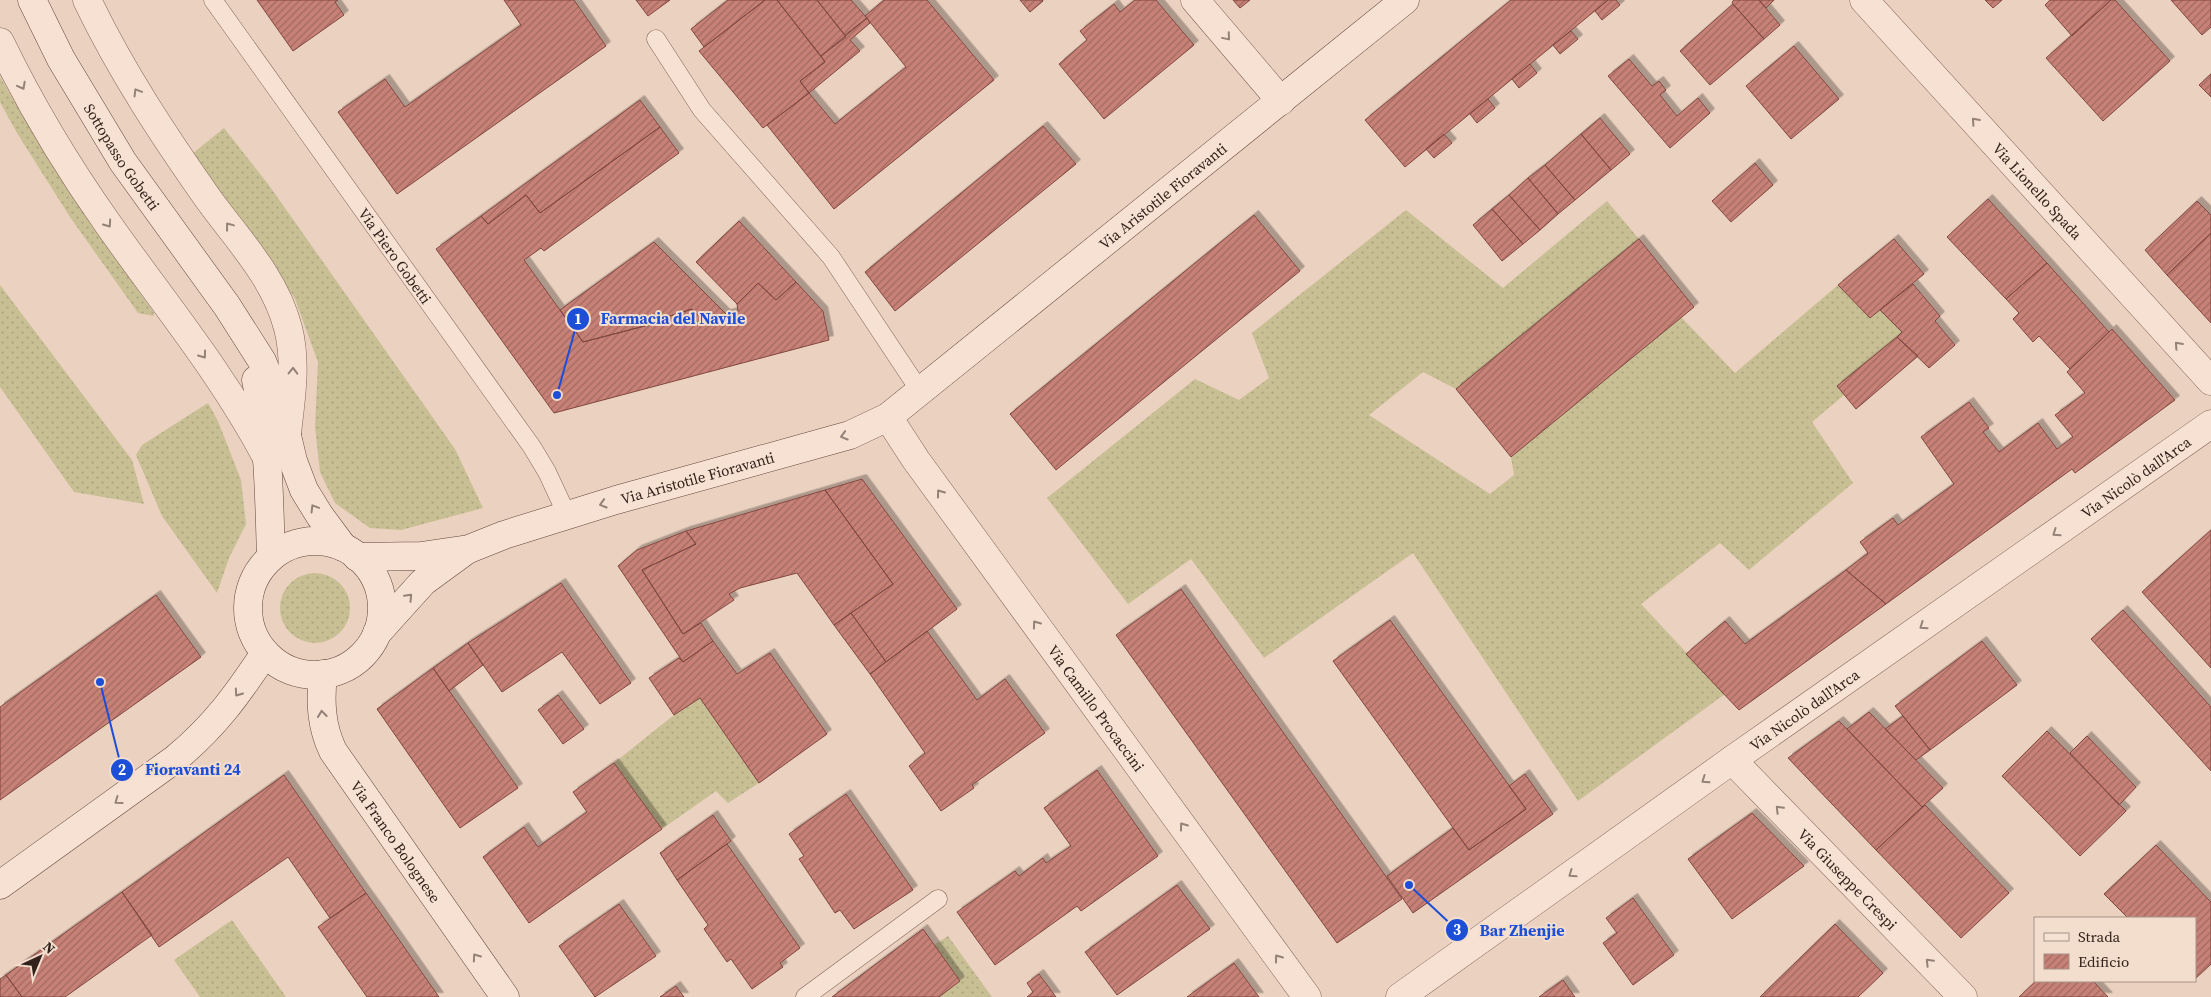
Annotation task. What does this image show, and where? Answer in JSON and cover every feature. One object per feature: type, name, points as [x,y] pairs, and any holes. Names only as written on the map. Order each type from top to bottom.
[{"type":"street","name":"Sottopasso Gobetti","points":[[32,0],[61,59],[123,162],[250,339],[273,384],[287,437]]},
{"type":"street","points":[[87,0],[138,94],[210,201],[265,274],[282,309],[292,344],[293,364],[287,437],[304,490],[320,516],[350,552],[368,567],[380,592],[380,621],[376,634],[367,649],[355,662],[340,670],[323,674],[304,674],[288,669],[265,653],[253,633],[248,617],[248,600],[256,576],[271,557],[287,547],[305,542],[324,542],[350,552]]},
{"type":"street","points":[[1195,0],[1281,101]]},
{"type":"street","name":"Via Aristotile Fioravanti","points":[[350,552],[420,556],[469,548],[566,515],[695,477],[850,435],[888,416],[1405,0]]},
{"type":"street","name":"Via Lionello Spada","points":[[1864,0],[2211,381]]},
{"type":"street","points":[[0,42],[45,128],[74,174],[215,371],[240,408],[267,458],[271,557]]},
{"type":"street","name":"Sottopasso Gobetti","points":[[227,306],[241,332],[252,364],[264,424],[267,458]]},
{"type":"street","name":"Via Camillo Procaccini","points":[[888,416],[922,467],[1307,997]]},
{"type":"street","name":"Via Nicolò dall'Arca","points":[[1400,997],[1732,760],[2211,424]]},
{"type":"street","name":"Via Aristotile Fioravanti","points":[[376,634],[423,582],[469,548]]},
{"type":"street","points":[[0,885],[195,743],[229,706],[265,653]]},
{"type":"street","name":"Via Franco Bolognese","points":[[323,674],[321,707],[323,723],[333,751],[342,768],[505,997]]},
{"type":"street","name":"Via Giuseppe Crespi","points":[[1732,760],[1963,997]]},
{"type":"lane","name":"Via Piero Gobetti","points":[[214,0],[532,446],[547,472],[566,515]]},
{"type":"lane","points":[[656,38],[702,110],[831,256],[920,391]]},
{"type":"lane","points":[[805,997],[938,899]]},
{"type":"shaded area","points":[[0,77],[63,183],[154,313],[154,316],[138,313],[70,217],[17,133],[0,102]]},
{"type":"shaded area","points":[[224,128],[268,184],[455,449],[483,508],[401,530],[370,528],[335,503],[320,472],[315,427],[318,362],[295,299],[248,228],[192,154]]},
{"type":"shaded area","points":[[1607,201],[1639,239],[1456,389],[1423,372],[1369,415],[1490,494],[1514,475],[1511,457],[1681,317],[1735,373],[1838,285],[1870,318],[1880,310],[1902,332],[1844,395],[1812,422],[1853,483],[1749,570],[1720,543],[1641,604],[1725,694],[1578,801],[1413,553],[1264,658],[1191,559],[1128,604],[1047,498],[1195,379],[1239,400],[1269,378],[1252,333],[1406,210],[1503,288]]},
{"type":"shaded area","points":[[0,285],[132,460],[144,504],[74,492],[0,387]]},
{"type":"shaded area","points":[[208,403],[218,421],[241,480],[246,524],[229,558],[217,593],[162,516],[136,455],[142,445]]},
{"type":"shaded area","points":[[308,573],[322,573],[335,579],[344,588],[350,601],[348,621],[340,633],[322,643],[308,643],[295,637],[286,628],[280,615],[280,601],[286,588],[295,579]]},
{"type":"shaded area","points":[[700,698],[759,783],[728,803],[716,791],[662,829],[614,763],[674,715]]},
{"type":"shaded area","points":[[232,920],[286,997],[200,997],[174,960]]},
{"type":"shaded area","points":[[948,936],[992,997],[939,997],[960,981],[934,945]]},
{"type":"building","points":[[257,0],[338,0],[335,2],[344,15],[293,51]]},
{"type":"building","points":[[504,0],[574,0],[606,46],[397,194],[338,112],[385,79],[405,107],[521,25]]},
{"type":"building","points":[[636,0],[670,0],[648,16]]},
{"type":"building","points":[[728,0],[765,0],[704,47],[691,29]]},
{"type":"building","points":[[765,0],[777,0],[825,62],[800,81],[809,93],[763,128],[699,51]]},
{"type":"building","points":[[777,0],[817,0],[846,37],[821,56]]},
{"type":"building","points":[[817,0],[851,0],[867,18],[845,35]]},
{"type":"building","points":[[884,0],[927,0],[994,80],[834,209],[767,125],[809,93],[835,124],[906,67],[865,16]]},
{"type":"building","points":[[1020,0],[1042,0],[1043,1],[1030,12]]},
{"type":"building","points":[[1135,0],[1156,0],[1194,45],[1104,119],[1059,64],[1087,40],[1080,31],[1114,4],[1120,12]]},
{"type":"building","points":[[1233,0],[1250,0],[1240,8]]},
{"type":"building","points":[[1511,0],[1608,0],[1405,167],[1365,120]]},
{"type":"building","points":[[1608,0],[1616,0],[1620,5],[1602,20],[1595,11]]},
{"type":"building","points":[[1734,0],[1759,0],[1780,25],[1764,39],[1733,4]]},
{"type":"building","points":[[1759,0],[1774,0],[1766,8]]},
{"type":"building","points":[[1985,0],[2002,0],[1993,8]]},
{"type":"building","points":[[2050,0],[2111,0],[2072,36],[2045,5]]},
{"type":"building","points":[[2111,0],[2115,0],[2170,61],[2103,121],[2046,58]]},
{"type":"building","points":[[2171,0],[2211,0],[2211,27],[2202,35]]},
{"type":"building","points":[[1733,4],[1764,39],[1710,85],[1680,51]]},
{"type":"building","points":[[867,18],[870,23],[850,40],[860,51],[809,93],[800,81],[825,62],[821,56]]},
{"type":"building","points":[[1571,31],[1578,39],[1560,54],[1553,45]]},
{"type":"building","points":[[1794,46],[1839,99],[1791,139],[1746,86]]},
{"type":"building","points":[[1629,59],[1652,86],[1659,81],[1666,90],[1660,95],[1677,116],[1698,98],[1710,113],[1670,148],[1608,76]]},
{"type":"building","points":[[1530,64],[1537,73],[1519,88],[1512,79]]},
{"type":"building","points":[[2211,74],[2211,97],[2199,85]]},
{"type":"building","points":[[1488,99],[1495,108],[1477,123],[1470,114]]},
{"type":"building","points":[[640,100],[660,127],[540,213],[526,195],[488,224],[481,216]]},
{"type":"building","points":[[1600,118],[1630,154],[1611,170],[1581,134]]},
{"type":"building","points":[[1043,126],[1076,164],[895,311],[865,272]]},
{"type":"building","points":[[660,127],[679,153],[544,251],[541,248],[524,260],[583,342],[660,322],[660,319],[692,309],[703,320],[738,311],[737,304],[758,283],[776,300],[796,282],[823,311],[829,340],[554,413],[436,249],[481,216],[488,224],[526,195],[540,213]]},
{"type":"building","points":[[1444,134],[1452,143],[1434,158],[1426,149]]},
{"type":"building","points":[[1581,134],[1611,170],[1575,200],[1545,165]]},
{"type":"building","points":[[1755,163],[1773,185],[1731,222],[1712,201]]},
{"type":"building","points":[[1545,165],[1575,200],[1558,214],[1528,178]]},
{"type":"building","points":[[1528,178],[1558,214],[1540,230],[1509,195]]},
{"type":"building","points":[[1509,195],[1540,230],[1523,244],[1492,209]]},
{"type":"building","points":[[1988,199],[2047,263],[2006,299],[1947,237]]},
{"type":"building","points":[[2197,201],[2211,215],[2211,233],[2167,275],[2145,250]]},
{"type":"building","points":[[1492,209],[1523,244],[1502,261],[1473,225]]},
{"type":"building","points":[[1254,215],[1300,271],[1056,470],[1010,414]]},
{"type":"building","points":[[739,221],[796,282],[776,300],[758,283],[737,304],[696,262]]},
{"type":"building","points":[[2211,233],[2211,323],[2167,275]]},
{"type":"building","points":[[1639,239],[1694,307],[1511,457],[1456,389]]},
{"type":"building","points":[[1894,239],[1924,274],[1870,318],[1838,285]]},
{"type":"building","points":[[654,242],[726,314],[703,320],[692,309],[660,319],[660,322],[583,342],[560,310]]},
{"type":"building","points":[[2047,263],[2109,332],[2070,369],[2039,336],[2033,342],[2013,319],[2019,313],[2006,299]]},
{"type":"building","points":[[1913,284],[1940,316],[1935,321],[1955,345],[1929,368],[1897,337],[1902,332],[1880,310]]},
{"type":"building","points":[[2112,329],[2175,400],[2075,473],[2072,469],[1886,604],[1846,570],[1868,553],[1860,542],[1893,518],[1898,525],[1954,484],[1921,437],[1969,402],[1989,428],[1983,432],[1999,452],[2038,423],[2057,449],[2073,437],[2055,415],[2085,393],[2067,372]]},
{"type":"building","points":[[1897,337],[1918,356],[1856,409],[1837,386]]},
{"type":"building","points":[[862,479],[957,609],[886,662],[851,613],[893,584],[825,490]]},
{"type":"building","points":[[825,490],[893,584],[834,625],[797,573],[740,588],[729,594],[734,600],[683,634],[642,570],[696,544],[686,531]]},
{"type":"building","points":[[2211,530],[2211,668],[2142,592]]},
{"type":"building","points":[[686,531],[696,544],[642,570],[683,634],[701,623],[713,641],[683,662],[618,566],[637,550]]},
{"type":"building","points":[[1846,570],[1886,604],[1739,710],[1686,654],[1725,621],[1745,644]]},
{"type":"building","points":[[561,583],[631,683],[600,704],[562,652],[502,692],[468,643]]},
{"type":"building","points":[[1181,589],[1402,899],[1337,943],[1116,635]]},
{"type":"building","points":[[156,595],[201,657],[0,800],[0,707]]},
{"type":"building","points":[[2123,610],[2211,707],[2211,771],[2091,639]]},
{"type":"building","points":[[851,613],[886,662],[870,674],[834,625]]},
{"type":"building","points":[[1390,620],[1526,809],[1469,850],[1333,661]]},
{"type":"building","points":[[927,631],[977,700],[1005,679],[1045,733],[972,785],[974,788],[941,811],[909,766],[925,753],[870,674]]},
{"type":"building","points":[[713,641],[737,674],[770,653],[827,734],[759,783],[700,698],[674,715],[649,678],[679,658],[683,662]]},
{"type":"building","points":[[1982,641],[2017,685],[1930,750],[1895,706]]},
{"type":"building","points":[[468,643],[483,665],[449,691],[433,668]]},
{"type":"building","points":[[433,668],[518,788],[460,828],[377,709]]},
{"type":"building","points":[[558,695],[584,729],[563,744],[538,710]]},
{"type":"building","points":[[1869,712],[1943,788],[1922,807],[1847,729]]},
{"type":"building","points":[[1903,716],[1930,750],[1916,760],[1885,729]]},
{"type":"building","points":[[1839,721],[1922,807],[1876,850],[1788,758]]},
{"type":"building","points":[[2047,731],[2126,811],[2080,856],[2002,776]]},
{"type":"building","points":[[2087,736],[2136,787],[2119,805],[2070,753]]},
{"type":"building","points":[[614,763],[662,829],[529,923],[483,857],[524,827],[538,847],[587,812],[573,792]]},
{"type":"building","points":[[1097,770],[1158,856],[1081,911],[1077,906],[995,965],[957,912],[1015,871],[1019,876],[1043,858],[1046,863],[1071,846],[1044,808]]},
{"type":"building","points":[[1525,774],[1553,814],[1413,913],[1387,876],[1453,828],[1469,850],[1526,809],[1509,786]]},
{"type":"building","points":[[284,775],[366,893],[330,918],[288,857],[159,947],[122,892]]},
{"type":"building","points":[[846,794],[913,890],[854,929],[840,910],[835,913],[799,859],[804,856],[789,834]]},
{"type":"building","points":[[1925,805],[2009,893],[1961,938],[1876,850]]},
{"type":"building","points":[[1752,813],[1804,866],[1732,919],[1688,859]]},
{"type":"building","points":[[713,815],[731,841],[677,880],[660,853]]},
{"type":"building","points":[[727,844],[800,948],[780,963],[783,967],[752,989],[731,959],[727,962],[704,929],[708,925],[677,880]]},
{"type":"building","points":[[2156,845],[2211,902],[2211,964],[2196,978],[2196,917],[2127,917],[2104,894]]},
{"type":"building","points":[[1177,885],[1210,929],[1117,995],[1085,952]]},
{"type":"building","points":[[122,892],[152,935],[65,997],[22,997],[6,975]]},
{"type":"building","points":[[366,893],[439,997],[367,997],[318,927]]},
{"type":"building","points":[[1633,898],[1674,955],[1633,985],[1603,943],[1617,933],[1606,918]]},
{"type":"building","points":[[619,904],[656,956],[595,997],[559,946]]},
{"type":"building","points":[[1835,924],[1883,973],[1858,997],[1760,997]]},
{"type":"building","points":[[923,929],[960,981],[939,997],[832,997]]},
{"type":"building","points":[[1234,963],[1259,997],[1187,997]]},
{"type":"building","points":[[1039,974],[1056,997],[1027,997],[1033,992],[1027,983]]},
{"type":"building","points":[[6,975],[22,997],[0,997],[0,979]]},
{"type":"building","points":[[1563,980],[1575,997],[1539,997]]},
{"type":"building","points":[[2035,982],[2094,982],[2108,997],[2019,997]]},
{"type":"building","points":[[676,986],[684,997],[660,997]]},
{"type":"place","name":"Farmacia del Navile","points":[[557,395]]},
{"type":"place","name":"Fioravanti 24","points":[[100,682]]},
{"type":"place","name":"Bar Zhenjie","points":[[1409,885]]}]
